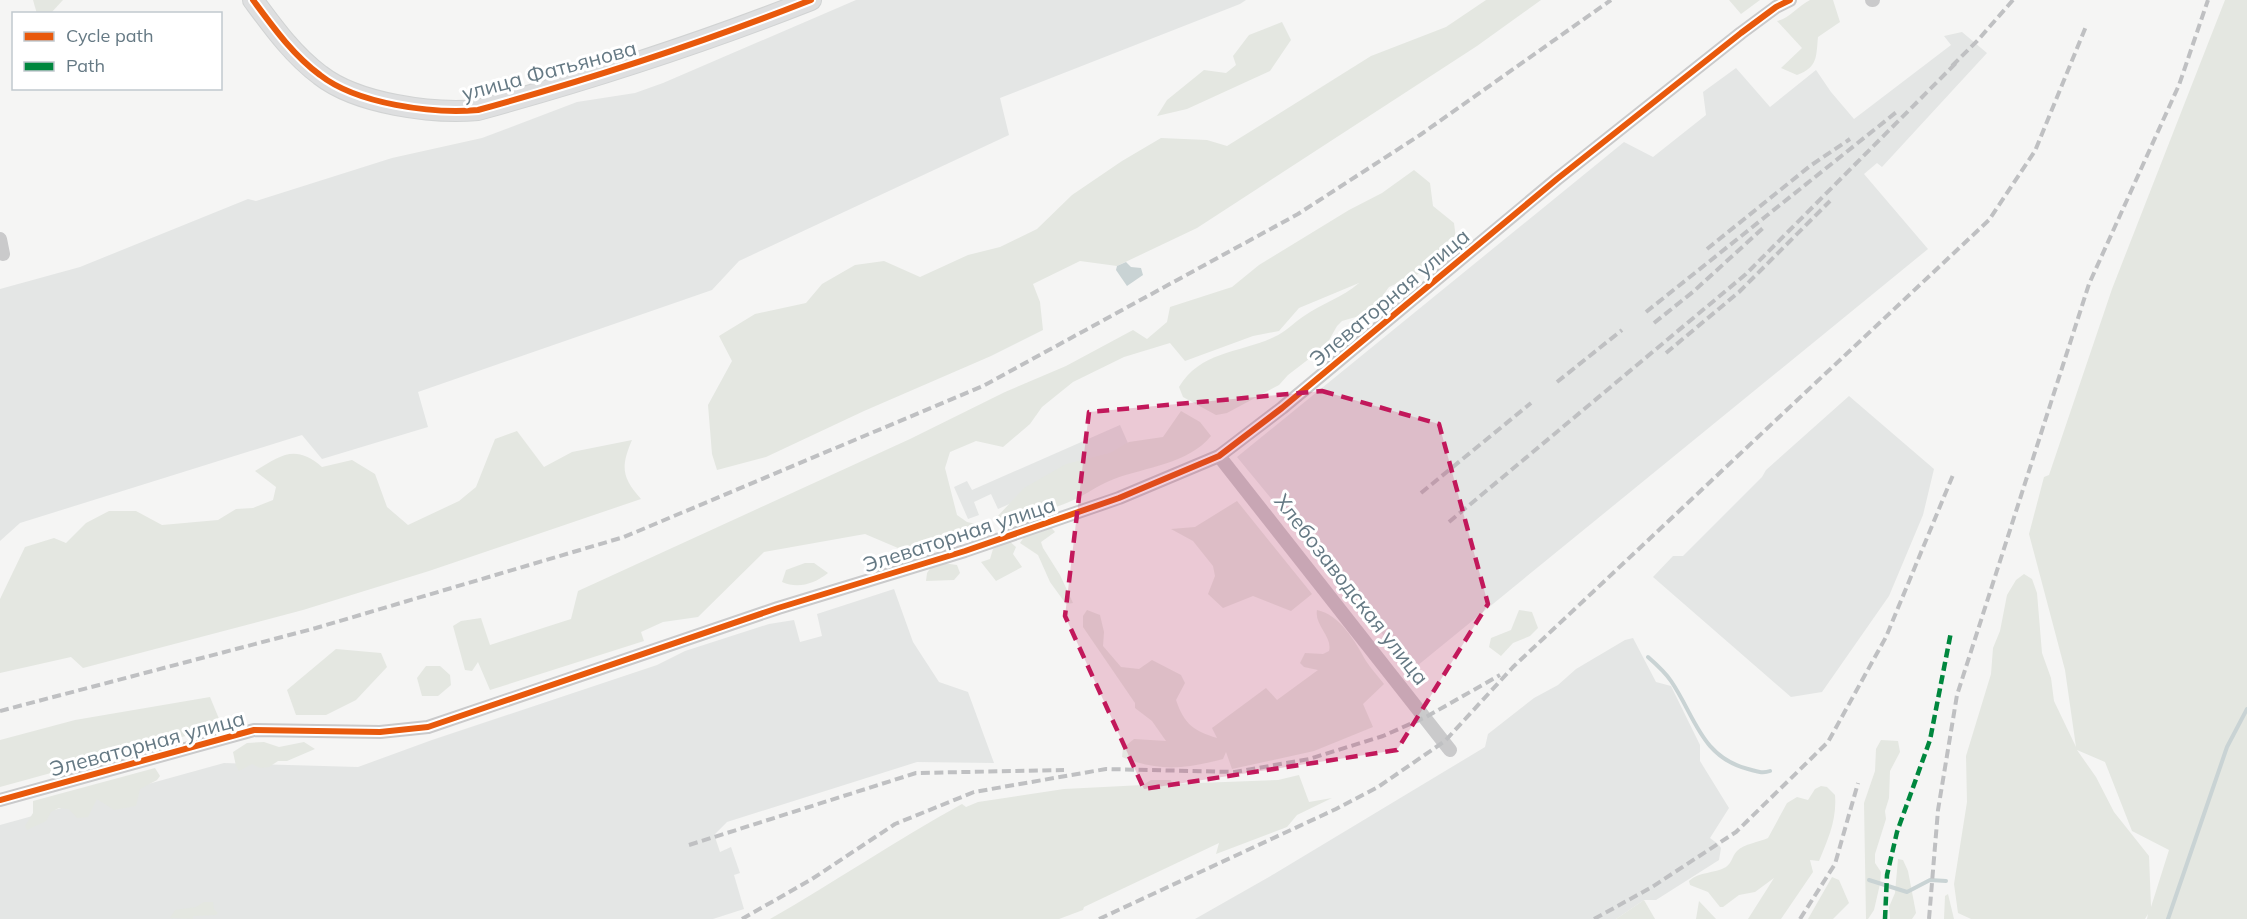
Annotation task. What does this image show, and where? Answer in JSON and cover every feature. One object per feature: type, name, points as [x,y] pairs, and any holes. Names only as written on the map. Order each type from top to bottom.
[{"type":"street","name":"улица Фатьянова","points":[[253,0],[289,46],[321,76],[359,96],[413,108],[457,112],[478,110],[604,74],[683,48],[811,0]]},
{"type":"street","name":"Элеваторная улица","points":[[0,800],[254,730],[380,732],[428,727],[778,608],[965,551],[1119,498],[1219,456],[1282,408],[1557,179],[1741,33],[1776,7],[1790,0]]},
{"type":"street","points":[[0,239],[3,254]]},
{"type":"street","name":"Хлебозаводская улица","points":[[1219,456],[1450,750]]},
{"type":"highlighted area","points":[[1322,391],[1439,424],[1488,604],[1397,750],[1144,789],[1065,616],[1089,412]]},
{"type":"shaded area","points":[[33,0],[63,0],[52,12],[36,12]]},
{"type":"shaded area","points":[[856,0],[1246,0],[1000,98],[1009,135],[739,261],[712,290],[418,392],[428,427],[322,459],[302,435],[20,523],[0,541],[0,289],[80,267],[248,199],[256,201],[392,158],[482,138],[577,102],[635,93]]},
{"type":"shaded area","points":[[1486,0],[1541,0],[1477,46],[1197,228],[1117,266],[1080,261],[1033,284],[1040,302],[1043,330],[991,356],[864,411],[766,457],[717,470],[712,454],[708,405],[732,361],[719,336],[755,314],[806,303],[822,284],[855,265],[884,261],[920,277],[968,255],[1000,247],[1037,229],[1072,195],[1161,138],[1207,140],[1227,146],[1371,56],[1446,27]]},
{"type":"shaded area","points":[[1729,0],[1760,0],[1741,14]]},
{"type":"shaded area","points":[[1810,0],[1833,0],[1840,22],[1818,37],[1815,60],[1809,68],[1797,75],[1781,68],[1802,48],[1777,21]]},
{"type":"shaded area","points":[[2225,0],[2247,0],[2247,919],[2147,919],[2148,914],[2145,919],[1971,919],[1958,913],[1954,884],[1967,802],[1966,756],[1991,674],[1993,648],[2000,631],[2007,595],[2016,580],[2024,574],[2032,579],[2037,593],[2042,653],[2051,678],[2054,701],[2076,747],[2065,670],[2029,534],[2044,477],[2049,475],[2112,289]],"holes":[[[2077,750],[2105,762],[2132,831],[2169,850],[2151,907],[2149,856],[2114,812],[2096,777]]]},
{"type":"shaded area","points":[[1282,22],[1291,40],[1270,71],[1187,109],[1157,116],[1167,100],[1204,70],[1226,73],[1236,65],[1233,56],[1249,35]]},
{"type":"shaded area","points":[[1962,32],[1987,53],[1882,167],[1877,163],[1864,174],[1928,249],[1412,670],[1237,457],[1624,142],[1653,157],[1706,115],[1703,92],[1736,68],[1770,107],[1816,70],[1854,119],[1951,45],[1944,36]]},
{"type":"shaded area","points":[[1414,170],[1430,183],[1433,206],[1454,223],[1457,247],[1425,271],[1389,287],[1375,306],[1359,316],[1342,321],[1328,342],[1279,385],[1227,413],[1216,415],[1183,397],[1179,387],[1198,366],[1222,354],[1278,335],[1359,283],[1299,308],[1279,331],[1253,336],[1185,361],[1170,343],[1124,357],[1073,382],[1042,407],[1030,424],[1003,447],[976,441],[950,452],[945,468],[957,515],[967,522],[990,527],[990,534],[958,537],[912,554],[865,534],[764,552],[698,617],[663,622],[641,632],[644,641],[490,690],[478,662],[472,671],[465,670],[453,626],[461,621],[481,618],[490,645],[571,619],[578,591],[910,439],[1005,392],[1066,366],[1133,330],[1147,339],[1167,322],[1170,307],[1232,287],[1259,265],[1349,210],[1382,193]]},
{"type":"shaded area","points":[[1126,262],[1131,267],[1141,268],[1143,275],[1127,286],[1116,270],[1117,266]]},
{"type":"shaded area","points":[[1849,396],[1934,469],[1923,515],[1889,596],[1822,692],[1791,697],[1653,577],[1673,556],[1683,556],[1762,477],[1766,470]]},
{"type":"shaded area","points":[[1181,411],[1200,422],[1211,436],[1191,453],[1166,464],[1114,479],[1075,500],[1051,509],[996,518],[1024,488],[1066,464],[1110,453],[1129,442],[1163,437]]},
{"type":"shaded area","points":[[1120,425],[1131,450],[998,509],[991,494],[974,502],[979,515],[968,519],[954,487],[967,481],[972,490]]},
{"type":"shaded area","points":[[517,431],[544,467],[572,452],[632,440],[626,457],[626,478],[641,499],[429,571],[303,610],[83,668],[71,657],[0,673],[0,599],[25,547],[54,538],[66,543],[86,523],[109,511],[136,511],[162,525],[218,520],[236,509],[253,508],[273,500],[276,487],[255,471],[288,454],[304,456],[322,467],[352,460],[375,474],[387,507],[408,525],[459,501],[476,487],[495,439]]},
{"type":"shaded area","points":[[1237,501],[1312,594],[1291,611],[1253,596],[1223,608],[1208,594],[1215,576],[1213,566],[1193,541],[1171,529],[1195,527]]},
{"type":"shaded area","points":[[1048,524],[1055,532],[1041,542],[1073,603],[1066,604],[1050,582],[1038,555],[1020,543],[1027,533]]},
{"type":"shaded area","points":[[1009,541],[1016,547],[1013,554],[1022,567],[996,581],[981,562],[990,559],[993,549]]},
{"type":"shaded area","points":[[935,562],[957,565],[960,573],[954,580],[926,581],[927,573]]},
{"type":"shaded area","points":[[805,563],[814,563],[828,573],[806,584],[794,585],[782,582],[786,570]]},
{"type":"shaded area","points":[[894,589],[913,642],[939,682],[968,692],[994,763],[917,762],[727,822],[715,834],[715,837],[720,852],[731,847],[740,873],[734,875],[744,909],[713,919],[0,919],[0,825],[224,763],[358,767],[657,665],[685,651],[769,624],[794,620],[800,642],[822,636],[817,614]]},
{"type":"shaded area","points":[[1087,610],[1100,615],[1104,632],[1103,646],[1121,667],[1139,669],[1152,660],[1181,675],[1185,683],[1176,700],[1186,721],[1196,729],[1217,738],[1212,728],[1266,688],[1277,700],[1318,670],[1304,667],[1300,663],[1305,653],[1323,654],[1329,651],[1330,646],[1318,621],[1317,610],[1325,613],[1333,617],[1346,630],[1384,684],[1363,704],[1373,727],[1314,751],[1232,769],[1226,752],[1223,759],[1184,767],[1160,767],[1122,757],[1123,748],[1134,739],[1166,741],[1152,721],[1135,708],[1135,703],[1083,627],[1083,616]]},
{"type":"shaded area","points":[[1519,610],[1532,612],[1538,628],[1530,636],[1513,643],[1501,656],[1489,647],[1491,638],[1511,630]]},
{"type":"shaded area","points":[[1633,638],[1656,682],[1671,686],[1700,745],[1700,761],[1729,808],[1710,838],[1721,848],[1719,860],[1656,900],[1644,900],[1616,919],[1195,919],[1485,747],[1488,734],[1534,698],[1558,685],[1576,669],[1625,640]]},
{"type":"shaded area","points":[[336,649],[381,653],[387,667],[356,700],[326,715],[296,715],[287,690]]},
{"type":"shaded area","points":[[426,666],[440,666],[450,675],[451,685],[438,696],[422,696],[417,678]]},
{"type":"shaded area","points":[[210,697],[222,726],[0,787],[0,740],[75,720]]},
{"type":"shaded area","points":[[1881,740],[1898,741],[1900,752],[1890,771],[1886,819],[1875,854],[1875,863],[1881,872],[1880,884],[1874,910],[1866,919],[1864,803],[1875,771],[1876,749]]},
{"type":"shaded area","points":[[264,742],[279,747],[304,742],[315,749],[287,761],[278,761],[269,767],[260,768],[252,764],[239,771],[233,752],[247,743]]},
{"type":"shaded area","points":[[155,768],[160,776],[140,789],[136,806],[114,810],[97,799],[88,817],[77,818],[69,809],[59,808],[51,812],[46,821],[27,830],[25,826],[33,813],[33,801]]},
{"type":"shaded area","points":[[1299,775],[1309,802],[1332,798],[1297,815],[1287,827],[1216,854],[1219,843],[1084,907],[1083,910],[1059,919],[770,919],[962,804],[966,807],[978,802],[1064,789],[1143,785],[1151,780],[1171,780],[1172,784],[1278,780]]},
{"type":"shaded area","points":[[1821,786],[1827,787],[1835,795],[1835,813],[1831,829],[1819,861],[1810,860],[1813,872],[1781,919],[1748,919],[1774,878],[1755,892],[1739,895],[1723,907],[1720,907],[1708,892],[1690,885],[1689,881],[1693,878],[1726,867],[1740,849],[1768,838],[1787,803],[1797,797],[1808,800],[1815,789]]},
{"type":"shaded area","points":[[1898,859],[1903,860],[1908,871],[1916,913],[1912,919],[1890,919],[1889,907],[1895,893]]},
{"type":"shaded area","points":[[1832,877],[1839,880],[1849,903],[1833,919],[1808,919]]},
{"type":"shaded area","points":[[1948,894],[1954,919],[1944,919],[1945,896]]},
{"type":"shaded area","points":[[1644,900],[1655,919],[1616,919]]},
{"type":"shaded area","points":[[1699,901],[1716,919],[1696,919]]},
{"type":"shaded area","points":[[204,902],[213,902],[214,909],[218,913],[193,916],[193,919],[170,918],[175,910],[196,907]]},
{"type":"waterway","points":[[1648,657],[1669,678],[1709,745],[1732,763],[1762,772],[1770,771]]},
{"type":"waterway","points":[[2168,919],[2227,747],[2247,709]]},
{"type":"waterway","points":[[1869,880],[1907,892],[1930,880],[1946,881]]},
{"type":"railway","points":[[0,711],[316,628],[624,537],[983,386],[1298,214],[1420,135],[1611,0]]},
{"type":"railway","points":[[1952,66],[2013,0]]},
{"type":"railway","points":[[1929,919],[1938,810],[1957,695],[2089,284],[2179,85],[2208,0]]},
{"type":"railway","points":[[1099,919],[1336,809],[1378,787],[1445,741],[1513,667],[1989,220],[2035,151],[2087,24]]},
{"type":"railway","points":[[1449,522],[1746,274],[1958,61]]},
{"type":"railway","points":[[1646,312],[1899,110]]},
{"type":"railway","points":[[1707,249],[1810,166],[1850,139]]},
{"type":"railway","points":[[1666,353],[1739,292],[1830,201]]},
{"type":"railway","points":[[1654,323],[1694,291],[1763,228]]},
{"type":"railway","points":[[1557,382],[1622,330]]},
{"type":"railway","points":[[1421,493],[1531,403]]},
{"type":"railway","points":[[1594,919],[1652,887],[1736,832],[1828,742],[1886,637],[1953,475]]},
{"type":"railway","points":[[742,919],[812,879],[895,824],[974,792],[1106,769],[1235,772],[1309,759],[1383,736],[1426,717],[1500,675]]},
{"type":"railway","points":[[689,845],[916,773],[1064,770]]},
{"type":"railway","points":[[1800,919],[1835,864],[1858,783]]},
{"type":"marked path","points":[[1885,919],[1887,875],[1897,832],[1930,740],[1951,632]]},
{"type":"cycle path","points":[[253,0],[301,59],[336,85],[374,100],[396,105],[460,111],[478,110],[604,73],[688,46],[811,0]]},
{"type":"cycle path","points":[[0,800],[254,730],[380,732],[428,727],[778,608],[965,551],[1119,498],[1219,456],[1282,408],[1557,179],[1741,33],[1776,7],[1790,0]]}]
